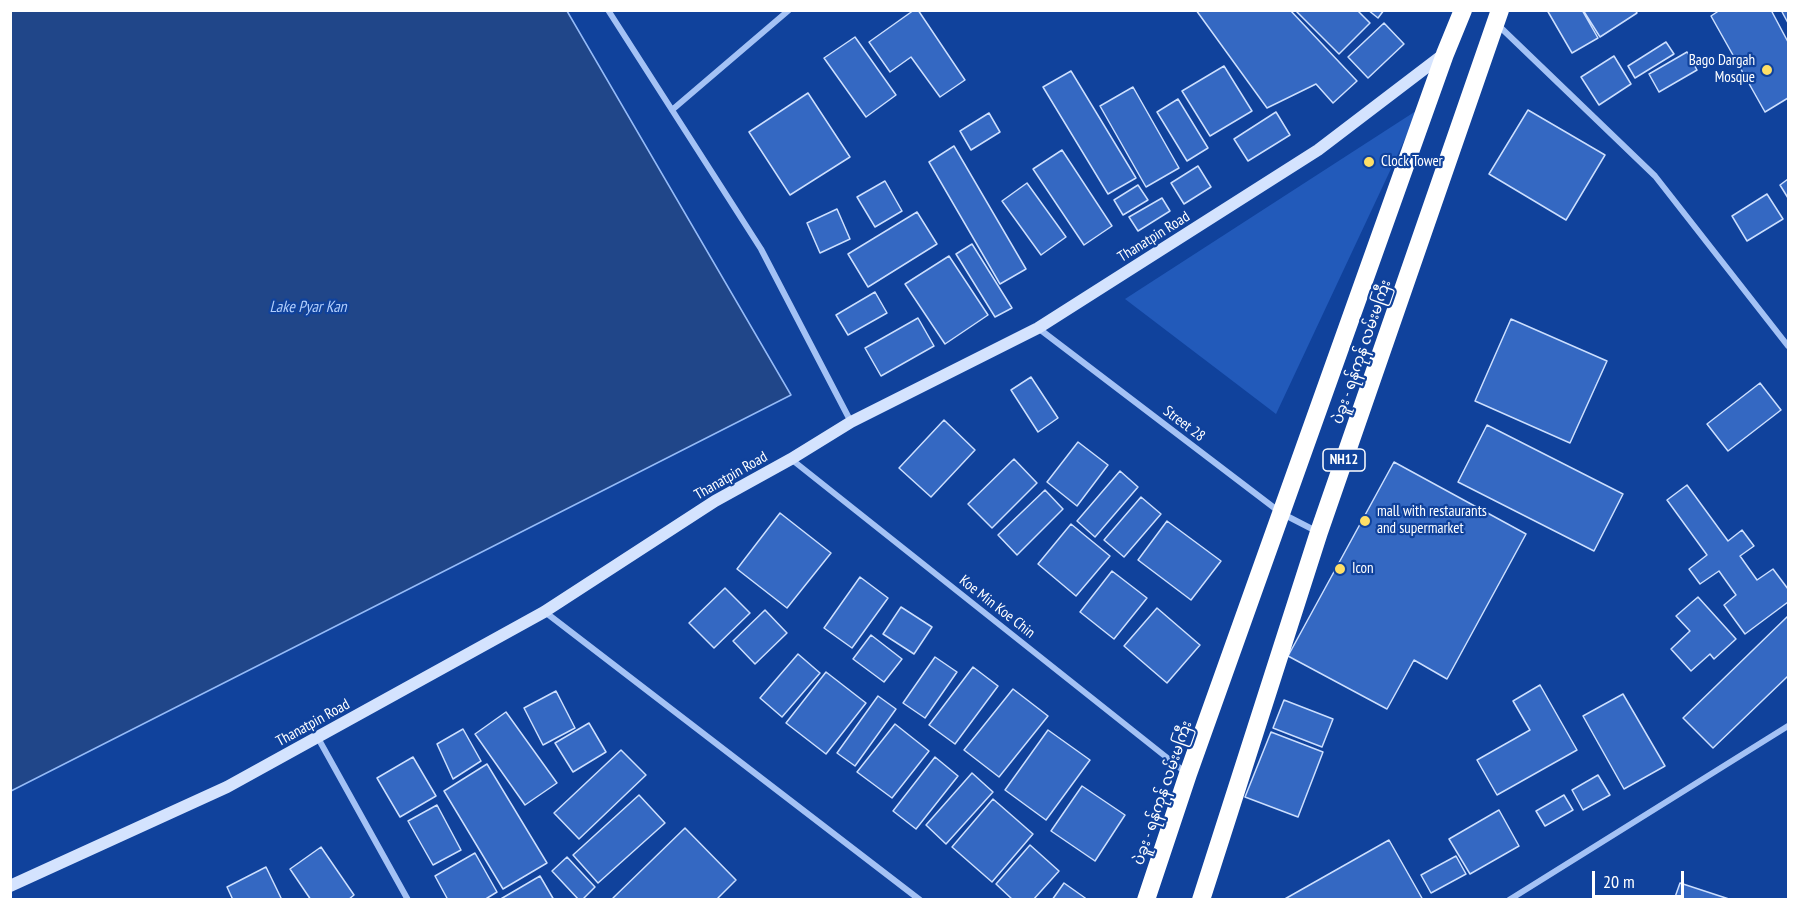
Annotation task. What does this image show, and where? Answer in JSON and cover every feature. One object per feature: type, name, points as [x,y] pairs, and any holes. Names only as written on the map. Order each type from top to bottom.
[{"type":"highway","name":"NH12","points":[[1445,54],[1463,10]]},
{"type":"highway","name":"ပဲခူး - ရန်ကုန် လမ်းမကြီး","points":[[1201,900],[1318,532],[1498,17]]},
{"type":"highway","name":"ပဲခူး - ရန်ကုန် လမ်းမကြီး","points":[[1146,900],[1188,774],[1445,54]]},
{"type":"main road","name":"Thanatpin Road","points":[[10,886],[227,788],[544,612],[715,501],[791,459],[851,422],[1038,328],[1318,150],[1445,54]]},
{"type":"street","points":[[609,10],[761,249],[851,422]]},
{"type":"street","points":[[672,110],[789,10]]},
{"type":"street","points":[[1498,17],[1655,176],[1788,346]]},
{"type":"street","name":"Street 28","points":[[1038,328],[1281,513],[1318,532]]},
{"type":"street","name":"Koe Min Koe Chin","points":[[791,459],[1188,774]]},
{"type":"street","points":[[544,612],[920,900]]},
{"type":"street","points":[[1509,900],[1788,726]]},
{"type":"street","points":[[318,738],[408,900]]},
{"type":"shaded area","points":[[1419,109],[1276,414],[1125,299]]},
{"type":"water","name":"Lake Pyar Kan","points":[[11,10],[567,11],[791,395],[11,791]]},
{"type":"building","points":[[914,10],[918,10],[965,80],[940,97],[911,57],[890,72],[869,42]]},
{"type":"building","points":[[1196,10],[1290,10],[1357,81],[1333,103],[1316,84],[1267,108]]},
{"type":"building","points":[[1295,10],[1357,10],[1370,23],[1339,54]]},
{"type":"building","points":[[1368,10],[1384,10],[1378,18]]},
{"type":"building","points":[[1547,10],[1582,10],[1598,38],[1572,53]]},
{"type":"building","points":[[1583,10],[1635,10],[1637,13],[1600,37]]},
{"type":"building","points":[[1720,10],[1771,10],[1788,42],[1788,98],[1765,112],[1711,16]]},
{"type":"building","points":[[1781,10],[1788,10],[1788,23]]},
{"type":"building","points":[[1384,23],[1404,44],[1368,78],[1348,57]]},
{"type":"building","points":[[855,37],[896,95],[866,117],[824,58]]},
{"type":"building","points":[[1666,42],[1674,54],[1635,78],[1628,66]]},
{"type":"building","points":[[1687,52],[1697,70],[1659,92],[1649,74]]},
{"type":"building","points":[[1614,56],[1631,84],[1599,105],[1581,77]]},
{"type":"building","points":[[1224,66],[1252,111],[1210,136],[1182,91]]},
{"type":"building","points":[[1071,71],[1136,178],[1108,194],[1043,87]]},
{"type":"building","points":[[1133,87],[1179,168],[1146,187],[1100,106]]},
{"type":"building","points":[[808,93],[850,157],[790,195],[749,132]]},
{"type":"building","points":[[1178,99],[1208,148],[1187,161],[1157,112]]},
{"type":"building","points":[[1528,110],[1605,155],[1566,220],[1489,174]]},
{"type":"building","points":[[1276,112],[1290,135],[1248,161],[1234,139]]},
{"type":"building","points":[[989,113],[1000,132],[971,150],[960,131]]},
{"type":"building","points":[[954,146],[1026,269],[1000,284],[929,162]]},
{"type":"building","points":[[1062,150],[1112,226],[1084,245],[1033,169]]},
{"type":"building","points":[[1198,166],[1211,187],[1184,204],[1171,183]]},
{"type":"building","points":[[1788,179],[1788,198],[1780,185]]},
{"type":"building","points":[[885,181],[902,211],[875,227],[857,197]]},
{"type":"building","points":[[1027,183],[1066,237],[1041,255],[1002,201]]},
{"type":"building","points":[[1138,185],[1148,200],[1123,215],[1114,200]]},
{"type":"building","points":[[1767,194],[1783,219],[1747,241],[1732,216]]},
{"type":"building","points":[[1162,198],[1170,211],[1138,231],[1129,217]]},
{"type":"building","points":[[837,209],[850,239],[820,253],[807,223]]},
{"type":"building","points":[[917,212],[937,244],[868,287],[848,254]]},
{"type":"building","points":[[972,244],[1012,308],[995,317],[956,254]]},
{"type":"building","points":[[949,256],[988,315],[945,344],[905,284]]},
{"type":"building","points":[[875,292],[887,313],[848,335],[836,315]]},
{"type":"building","points":[[918,318],[934,346],[881,376],[865,348]]},
{"type":"building","points":[[1511,319],[1607,361],[1570,443],[1475,401]]},
{"type":"building","points":[[1031,377],[1058,418],[1038,432],[1011,390]]},
{"type":"building","points":[[1760,383],[1781,410],[1728,451],[1707,424]]},
{"type":"building","points":[[944,420],[975,450],[931,497],[899,468]]},
{"type":"building","points":[[1487,425],[1623,494],[1594,551],[1458,482]]},
{"type":"building","points":[[1078,442],[1108,465],[1077,506],[1047,482]]},
{"type":"building","points":[[1014,459],[1037,483],[992,528],[968,504]]},
{"type":"building","points":[[1394,462],[1526,534],[1447,679],[1414,660],[1387,709],[1288,656]]},
{"type":"building","points":[[1120,471],[1138,487],[1095,537],[1077,521]]},
{"type":"building","points":[[1687,485],[1728,541],[1742,530],[1754,546],[1740,556],[1757,580],[1773,569],[1788,589],[1788,602],[1745,634],[1724,605],[1736,595],[1719,571],[1700,584],[1689,569],[1707,555],[1667,500]]},
{"type":"building","points":[[1045,490],[1063,509],[1017,555],[998,535]]},
{"type":"building","points":[[1141,497],[1161,514],[1124,557],[1104,540]]},
{"type":"building","points":[[780,513],[831,553],[787,608],[737,569]]},
{"type":"building","points":[[1167,521],[1221,561],[1191,600],[1138,560]]},
{"type":"building","points":[[1071,524],[1110,556],[1076,596],[1038,564]]},
{"type":"building","points":[[1112,571],[1147,598],[1114,639],[1080,612]]},
{"type":"building","points":[[860,577],[888,598],[852,648],[824,628]]},
{"type":"building","points":[[725,588],[750,613],[714,648],[689,623]]},
{"type":"building","points":[[1698,597],[1736,639],[1714,659],[1710,654],[1691,671],[1671,649],[1690,631],[1676,616]]},
{"type":"building","points":[[901,607],[932,627],[914,654],[883,634]]},
{"type":"building","points":[[1157,608],[1200,645],[1167,683],[1124,646]]},
{"type":"building","points":[[765,610],[787,633],[755,664],[733,641]]},
{"type":"building","points":[[1788,616],[1788,676],[1713,748],[1683,718]]},
{"type":"building","points":[[871,635],[902,659],[884,682],[853,659]]},
{"type":"building","points":[[798,654],[820,673],[782,717],[760,698]]},
{"type":"building","points":[[935,657],[957,672],[925,718],[903,703]]},
{"type":"building","points":[[973,667],[998,686],[955,744],[929,725]]},
{"type":"building","points":[[826,672],[866,703],[826,754],[786,723]]},
{"type":"building","points":[[1540,685],[1577,750],[1497,795],[1477,760],[1530,730],[1513,701]]},
{"type":"building","points":[[1013,689],[1048,716],[999,777],[964,750]]},
{"type":"building","points":[[556,691],[575,728],[543,745],[524,708]]},
{"type":"building","points":[[1623,694],[1665,766],[1624,789],[1583,716]]},
{"type":"building","points":[[878,696],[896,709],[855,766],[837,753]]},
{"type":"building","points":[[1284,700],[1333,719],[1322,747],[1273,728]]},
{"type":"building","points":[[506,712],[557,783],[525,805],[475,734]]},
{"type":"building","points":[[589,723],[606,752],[573,772],[555,743]]},
{"type":"building","points":[[895,724],[929,751],[892,798],[857,772]]},
{"type":"building","points":[[463,729],[481,761],[453,779],[437,744]]},
{"type":"building","points":[[1048,730],[1090,760],[1046,820],[1005,790]]},
{"type":"building","points":[[1271,732],[1323,752],[1298,817],[1245,797]]},
{"type":"building","points":[[621,750],[646,775],[579,839],[554,813]]},
{"type":"building","points":[[413,757],[436,796],[400,817],[377,778]]},
{"type":"building","points":[[935,757],[958,776],[916,829],[893,811]]},
{"type":"building","points":[[487,764],[547,863],[503,889],[444,791]]},
{"type":"building","points":[[972,773],[993,792],[946,844],[926,825]]},
{"type":"building","points":[[1598,775],[1610,795],[1583,810],[1572,790]]},
{"type":"building","points":[[1082,786],[1125,815],[1095,861],[1051,831]]},
{"type":"building","points":[[639,795],[665,823],[598,883],[573,855]]},
{"type":"building","points":[[1564,795],[1573,810],[1545,826],[1536,811]]},
{"type":"building","points":[[993,799],[1033,834],[992,882],[952,847]]},
{"type":"building","points":[[437,805],[461,850],[433,865],[408,821]]},
{"type":"building","points":[[1499,810],[1519,846],[1470,874],[1449,839]]},
{"type":"building","points":[[685,828],[736,880],[716,900],[614,900],[613,898]]},
{"type":"building","points":[[1389,840],[1423,900],[1283,900]]},
{"type":"building","points":[[1030,845],[1059,871],[1033,900],[1013,900],[996,884]]},
{"type":"building","points":[[321,847],[354,895],[348,900],[311,900],[290,869]]},
{"type":"building","points":[[475,853],[497,892],[484,900],[448,900],[435,876]]},
{"type":"building","points":[[1456,856],[1466,874],[1431,893],[1421,875]]},
{"type":"building","points":[[567,857],[595,887],[582,900],[579,900],[552,871]]},
{"type":"building","points":[[266,867],[282,900],[233,900],[227,887]]},
{"type":"building","points":[[540,876],[554,900],[499,900]]},
{"type":"building","points":[[1064,883],[1088,900],[1052,900]]},
{"type":"building","points":[[1680,883],[1732,900],[1674,900]]},
{"type":"place","name":"Bago Dargah Mosque","points":[[1767,70]]},
{"type":"place","name":"Clock Tower","points":[[1369,162]]},
{"type":"place","name":"mall with restaurants and supermarket","points":[[1365,521]]},
{"type":"place","name":"Icon","points":[[1340,569]]}]
